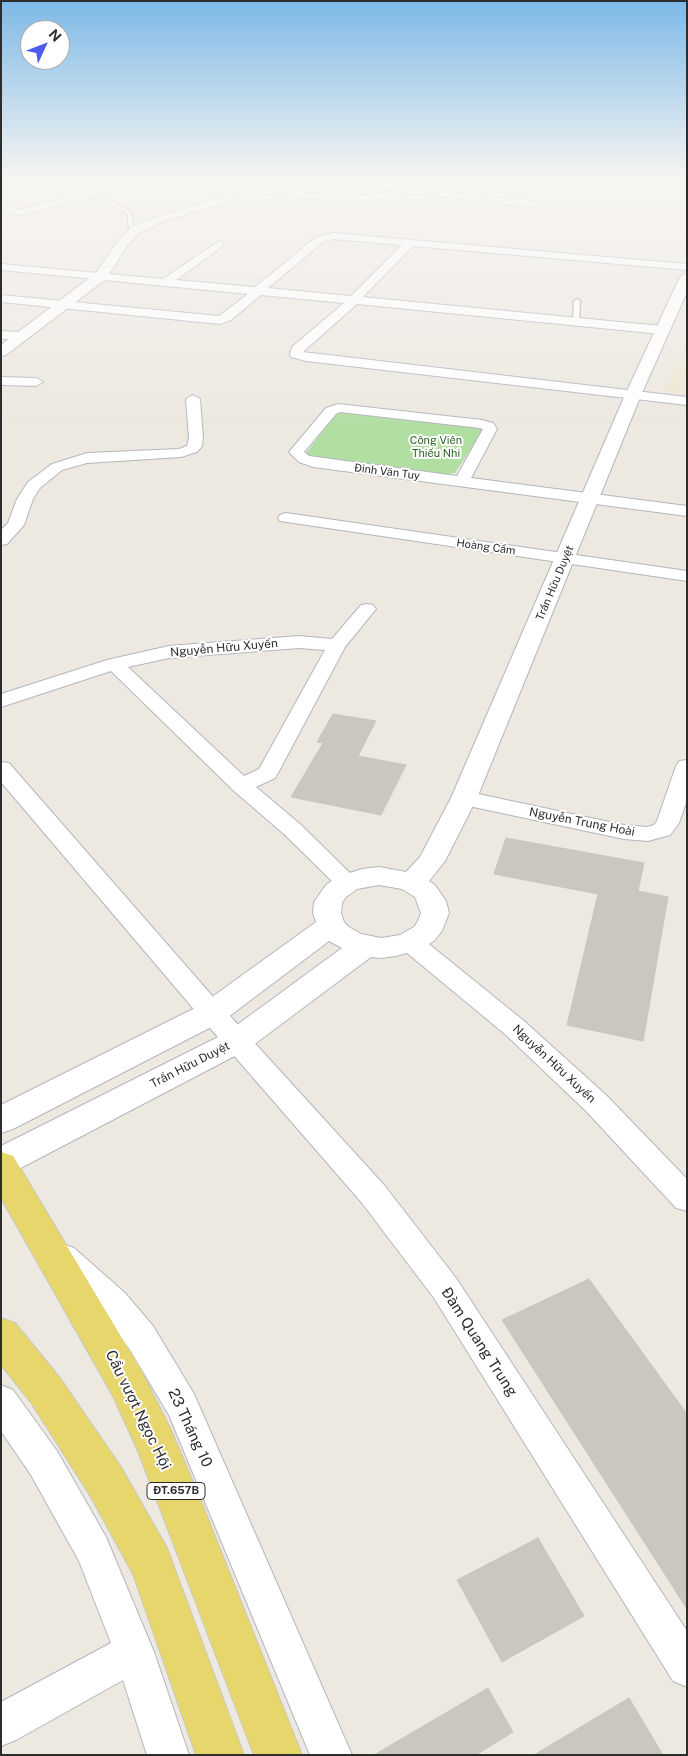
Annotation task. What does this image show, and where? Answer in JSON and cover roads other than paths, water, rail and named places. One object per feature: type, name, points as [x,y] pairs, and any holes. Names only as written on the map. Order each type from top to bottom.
[{"type":"main road","name":"23 Tháng 10","points":[[1,1164],[44,1242]]},
{"type":"main road","name":"Cầu vượt Ngọc Hội","points":[[44,1242],[127,1383],[156,1444],[184,1511],[278,1755]]},
{"type":"main road","points":[[1,1335],[46,1391],[106,1482],[151,1564],[220,1755]]},
{"type":"street","points":[[1,352],[101,276],[111,261]]},
{"type":"street","points":[[166,282],[195,261]]},
{"type":"street","points":[[1,298],[220,320],[293,261]]},
{"type":"street","points":[[392,261],[354,300],[297,350],[296,354],[306,358],[687,401]]},
{"type":"street","points":[[617,261],[687,267]]},
{"type":"street","points":[[1,267],[258,290],[661,330]]},
{"type":"street","name":"Trần Hữu Duyệt","points":[[412,883],[431,861],[464,798],[633,395],[661,330],[687,278]]},
{"type":"street","points":[[1,334],[21,336]]},
{"type":"street","points":[[1,381],[36,382]]},
{"type":"street","points":[[1,540],[16,525],[25,499],[34,485],[57,467],[87,458],[181,453],[192,449],[195,446],[196,438],[194,399]]},
{"type":"street","name":"Đinh Văn Tuy","points":[[462,481],[490,429],[482,424],[338,408],[331,411],[296,452],[304,459],[313,462],[687,511]]},
{"type":"street","name":"Hoàng Cầm","points":[[286,518],[687,576]]},
{"type":"street","points":[[242,786],[267,773],[337,645],[367,609]]},
{"type":"street","name":"Nguyễn Hữu Xuyến","points":[[1,701],[114,664],[169,652],[299,642],[337,645]]},
{"type":"street","points":[[114,664],[242,786],[292,829],[347,883]]},
{"type":"street","name":"Nguyễn Trung Hoài","points":[[464,798],[624,832],[648,834],[662,830],[668,823],[687,766]]},
{"type":"street","name":"Đàm Quang Trung","points":[[1,768],[212,1013],[373,1194],[445,1288],[687,1667]]},
{"type":"street","points":[[379,876],[396,878],[412,883],[424,891],[432,902],[436,913],[432,924],[424,934],[410,942],[388,947],[365,946],[339,934],[331,925],[327,913],[328,902],[336,891],[347,883],[362,878],[379,876]]},
{"type":"street","points":[[1,1120],[212,1013],[331,925]]},
{"type":"street","name":"Nguyễn Hữu Xuyến","points":[[410,942],[522,1034],[596,1103],[687,1199]]},
{"type":"street","name":"Trần Hữu Duyệt","points":[[1,1164],[237,1041],[365,946]]},
{"type":"street","name":"23 Tháng 10","points":[[44,1242],[113,1303],[140,1337],[182,1404],[331,1755]]},
{"type":"street","points":[[1,1401],[44,1463],[93,1550],[134,1652],[168,1755]]},
{"type":"street","points":[[1,1725],[134,1652]]},
{"type":"lane","points":[[576,321],[577,301]]},
{"type":"park label","name":"Công Viên Thiếu Nhi","points":[[436,447]]}]
